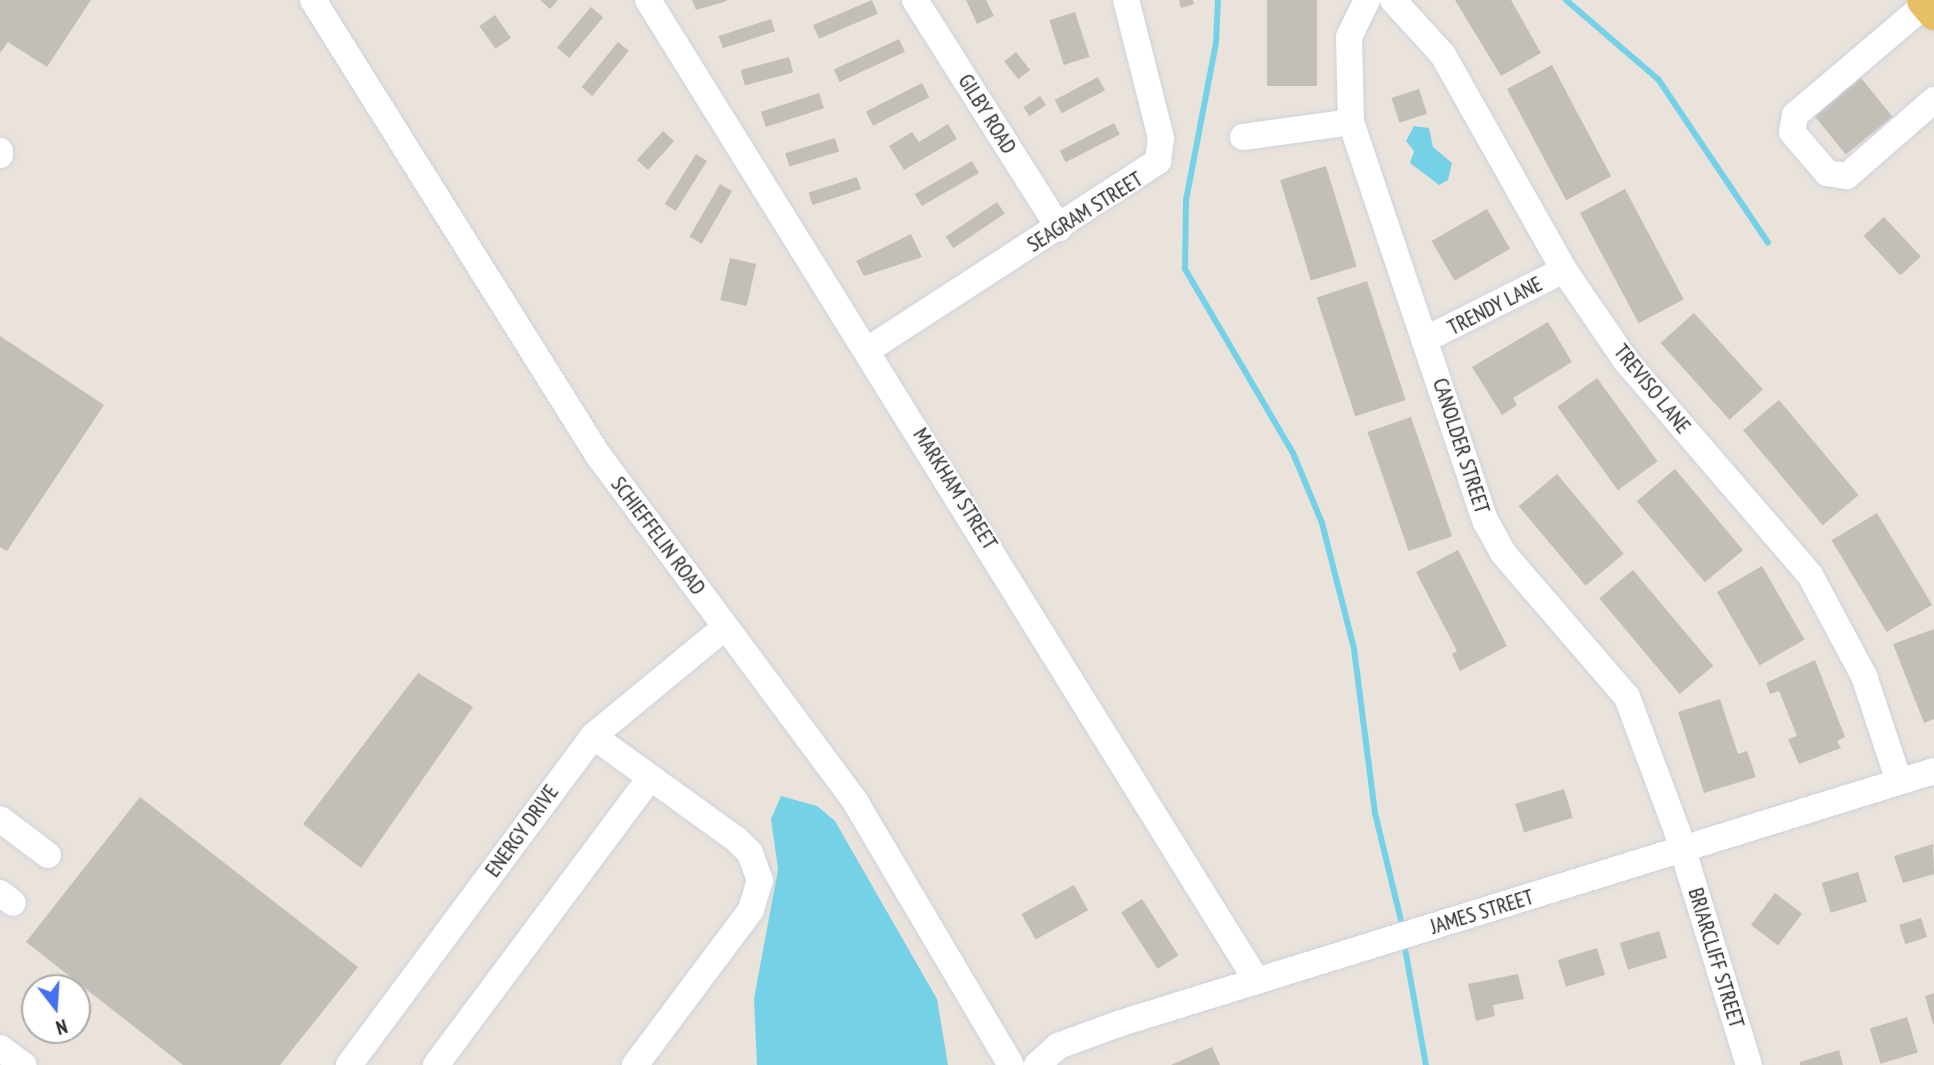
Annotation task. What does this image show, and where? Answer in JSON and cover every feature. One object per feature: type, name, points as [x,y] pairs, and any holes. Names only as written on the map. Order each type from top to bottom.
[{"type":"street","name":"SCHIEFFELIN ROAD","points":[[313,0],[573,418],[856,803],[1011,1065]]},
{"type":"street","name":"MARKHAM STREET","points":[[648,0],[869,349],[1257,981]]},
{"type":"street","name":"GILBY ROAD","points":[[915,0],[1059,228]]},
{"type":"street","name":"SEAGRAM STREET","points":[[869,349],[1059,228],[1158,161],[1161,138],[1126,0]]},
{"type":"street","name":"CANOLDER STREET","points":[[1367,0],[1349,37],[1350,122],[1486,522],[1503,553],[1627,697],[1683,851]]},
{"type":"street","name":"TREVISO LANE","points":[[1393,0],[1443,55],[1564,270],[1626,361],[1810,575],[1864,676],[1899,781]]},
{"type":"street","points":[[1928,6],[1795,115],[1792,132],[1827,173],[1847,176],[1934,100]]},
{"type":"street","points":[[1243,137],[1350,122]]},
{"type":"street","name":"TRENDY LANE","points":[[1426,340],[1564,270]]},
{"type":"street","name":"ENERGY DRIVE","points":[[349,1065],[593,736],[725,627]]},
{"type":"street","points":[[593,736],[649,779],[736,839],[750,853],[760,880],[751,910],[635,1065]]},
{"type":"street","name":"JAMES STREET","points":[[1037,1065],[1058,1046],[1257,981],[1934,771]]},
{"type":"street","points":[[436,1065],[649,779]]},
{"type":"street","points":[[0,819],[48,855]]},
{"type":"street","name":"BRIARCLIFF STREET","points":[[1683,851],[1749,1065]]},
{"type":"street","points":[[0,1048],[23,1065]]},
{"type":"water","points":[[1414,126],[1429,128],[1433,147],[1452,163],[1448,180],[1439,185],[1410,163],[1414,151],[1406,141]]},
{"type":"water","points":[[781,796],[817,806],[835,821],[937,999],[948,1065],[757,1065],[754,999],[778,869],[771,819]]},
{"type":"building","points":[[0,0],[91,0],[47,67],[8,42],[0,53]]},
{"type":"building","points":[[540,0],[558,0],[550,9]]},
{"type":"building","points":[[692,0],[727,0],[727,1],[696,10]]},
{"type":"building","points":[[872,0],[878,14],[819,39],[813,25]]},
{"type":"building","points":[[966,0],[986,0],[994,16],[977,24]]},
{"type":"building","points":[[1179,0],[1193,0],[1194,4],[1181,8]]},
{"type":"building","points":[[1267,0],[1317,0],[1317,86],[1267,86]]},
{"type":"building","points":[[1455,0],[1511,0],[1541,53],[1501,76]]},
{"type":"building","points":[[591,7],[603,17],[569,58],[557,48]]},
{"type":"building","points":[[1075,12],[1090,57],[1064,65],[1049,20]]},
{"type":"building","points":[[495,15],[511,38],[495,49],[479,26]]},
{"type":"building","points":[[771,19],[775,31],[723,48],[719,36]]},
{"type":"building","points":[[899,39],[905,52],[840,82],[834,69]]},
{"type":"building","points":[[618,42],[629,51],[592,96],[581,87]]},
{"type":"building","points":[[1016,52],[1030,70],[1018,79],[1004,61]]},
{"type":"building","points":[[789,57],[793,72],[745,85],[741,70]]},
{"type":"building","points":[[1552,65],[1611,176],[1566,200],[1507,89]]},
{"type":"building","points":[[1098,77],[1105,90],[1062,113],[1055,100]]},
{"type":"building","points":[[1861,78],[1892,117],[1846,155],[1814,116]]},
{"type":"building","points":[[922,83],[929,97],[873,126],[866,112]]},
{"type":"building","points":[[1419,89],[1427,114],[1399,123],[1391,98]]},
{"type":"building","points":[[819,93],[824,108],[766,127],[761,112]]},
{"type":"building","points":[[1040,96],[1046,105],[1030,116],[1023,107]]},
{"type":"building","points":[[1114,123],[1120,135],[1066,162],[1060,151]]},
{"type":"building","points":[[948,124],[957,139],[904,170],[889,146],[912,132],[919,142]]},
{"type":"building","points":[[663,131],[674,141],[648,170],[637,160]]},
{"type":"building","points":[[835,138],[839,151],[789,167],[785,153]]},
{"type":"building","points":[[696,154],[707,161],[676,211],[665,204]]},
{"type":"building","points":[[972,161],[979,173],[922,206],[915,194]]},
{"type":"building","points":[[1326,166],[1357,266],[1311,280],[1280,180]]},
{"type":"building","points":[[857,177],[861,189],[813,205],[808,193]]},
{"type":"building","points":[[720,184],[732,191],[702,244],[690,237]]},
{"type":"building","points":[[1625,189],[1684,299],[1639,323],[1580,213]]},
{"type":"building","points":[[997,202],[1005,214],[953,248],[946,237]]},
{"type":"building","points":[[1487,209],[1510,249],[1455,281],[1432,241]]},
{"type":"building","points":[[1884,217],[1921,256],[1900,276],[1864,236]]},
{"type":"building","points":[[911,234],[922,257],[864,276],[856,261]]},
{"type":"building","points":[[730,258],[756,264],[747,306],[720,300]]},
{"type":"building","points":[[1367,281],[1406,400],[1355,416],[1317,297]]},
{"type":"building","points":[[1694,313],[1763,390],[1729,420],[1661,343]]},
{"type":"building","points":[[1548,322],[1572,362],[1513,398],[1517,405],[1502,415],[1472,367]]},
{"type":"building","points":[[0,336],[104,405],[7,551],[0,547]]},
{"type":"building","points":[[1597,378],[1658,461],[1618,490],[1557,407]]},
{"type":"building","points":[[1779,400],[1859,495],[1823,525],[1743,430]]},
{"type":"building","points":[[1411,417],[1452,536],[1409,551],[1368,432]]},
{"type":"building","points":[[1675,469],[1743,550],[1705,582],[1637,501]]},
{"type":"building","points":[[1557,474],[1624,554],[1586,586],[1519,506]]},
{"type":"building","points":[[1877,513],[1932,605],[1887,632],[1832,540]]},
{"type":"building","points":[[1458,550],[1507,646],[1460,671],[1452,654],[1457,651],[1416,572]]},
{"type":"building","points":[[1762,566],[1804,640],[1759,666],[1717,592]]},
{"type":"building","points":[[1633,570],[1713,666],[1680,694],[1599,598]]},
{"type":"building","points":[[1934,629],[1934,719],[1924,723],[1893,644]]},
{"type":"building","points":[[1815,660],[1845,737],[1837,741],[1841,748],[1799,764],[1788,739],[1797,736],[1779,691],[1770,694],[1766,683]]},
{"type":"building","points":[[418,673],[473,707],[361,868],[303,824]]},
{"type":"building","points":[[1720,699],[1738,754],[1747,751],[1756,777],[1704,793],[1678,712]]},
{"type":"building","points":[[1564,789],[1573,818],[1524,833],[1515,804]]},
{"type":"building","points":[[140,797],[358,967],[280,1065],[183,1065],[91,993],[91,974],[67,974],[26,942]]},
{"type":"building","points":[[1933,844],[1934,874],[1903,883],[1894,856]]},
{"type":"building","points":[[1858,872],[1867,902],[1831,913],[1822,883]]},
{"type":"building","points":[[1074,885],[1088,910],[1036,939],[1022,914]]},
{"type":"building","points":[[1775,893],[1802,913],[1778,945],[1751,925]]},
{"type":"building","points":[[1142,899],[1178,955],[1158,969],[1121,913]]},
{"type":"building","points":[[1921,918],[1927,937],[1905,944],[1899,925]]},
{"type":"building","points":[[1659,931],[1667,958],[1628,970],[1620,943]]},
{"type":"building","points":[[1597,948],[1605,975],[1566,987],[1558,960]]},
{"type":"building","points":[[1518,974],[1524,999],[1493,1005],[1495,1016],[1476,1021],[1468,984]]},
{"type":"building","points":[[1934,993],[1934,1024],[1933,1024],[1925,996]]},
{"type":"building","points":[[1907,1017],[1918,1052],[1881,1064],[1870,1028]]},
{"type":"building","points":[[1212,1047],[1220,1065],[1171,1065]]},
{"type":"building","points":[[1839,1050],[1843,1065],[1800,1065],[1800,1062]]},
{"type":"waterway","points":[[1218,0],[1216,43],[1186,200],[1185,269],[1293,453],[1322,523],[1354,649],[1375,813],[1403,929]]},
{"type":"waterway","points":[[1566,0],[1658,79],[1768,243]]},
{"type":"waterway","points":[[1404,943],[1426,1065]]}]
